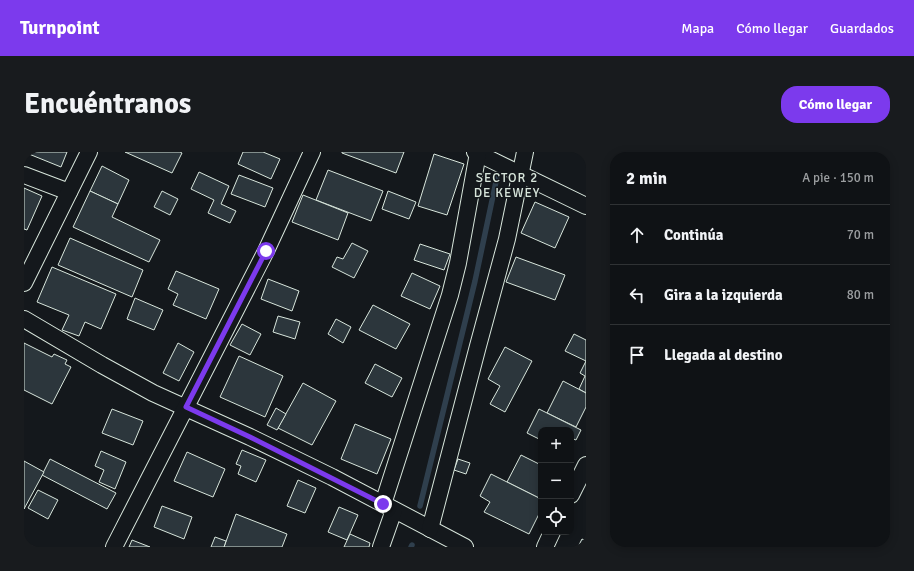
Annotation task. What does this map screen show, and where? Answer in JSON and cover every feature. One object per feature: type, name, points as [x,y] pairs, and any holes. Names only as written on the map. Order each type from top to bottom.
[{"type":"street","points":[[24,283],[89,152]]},
{"type":"street","points":[[114,547],[266,251],[312,152]]},
{"type":"street","points":[[430,529],[507,239],[525,152]]},
{"type":"street","points":[[381,547],[389,507],[458,263],[476,153],[586,206]]},
{"type":"street","points":[[24,175],[69,192]]},
{"type":"street","points":[[24,319],[102,366],[153,393],[250,437],[465,547]]},
{"type":"street","points":[[574,489],[586,465]]},
{"type":"street","points":[[545,547],[551,535]]},
{"type":"building","points":[[24,152],[67,152],[61,167]]},
{"type":"building","points":[[125,152],[180,152],[182,153],[172,173]]},
{"type":"building","points":[[243,152],[263,152],[280,159],[271,179],[238,164]]},
{"type":"building","points":[[342,152],[404,152],[396,173]]},
{"type":"building","points":[[434,154],[464,164],[447,215],[418,206]]},
{"type":"building","points":[[102,166],[129,180],[118,204],[90,191]]},
{"type":"building","points":[[328,170],[383,191],[371,221],[316,200]]},
{"type":"building","points":[[199,172],[229,186],[221,204],[236,211],[230,223],[208,213],[214,200],[191,189]]},
{"type":"building","points":[[239,175],[273,188],[265,207],[231,194]]},
{"type":"building","points":[[24,188],[42,196],[27,230],[24,229]]},
{"type":"building","points":[[90,191],[118,204],[112,217],[160,240],[149,262],[73,227]]},
{"type":"building","points":[[162,191],[178,199],[170,215],[154,207]]},
{"type":"building","points":[[388,191],[416,202],[409,219],[382,209]]},
{"type":"building","points":[[303,195],[348,213],[338,240],[292,222]]},
{"type":"building","points":[[535,202],[569,217],[555,248],[521,233]]},
{"type":"building","points":[[70,238],[143,270],[132,297],[58,265]]},
{"type":"building","points":[[352,243],[368,251],[354,278],[332,267],[337,257],[343,259]]},
{"type":"building","points":[[420,244],[450,254],[444,270],[414,260]]},
{"type":"building","points":[[516,257],[565,275],[555,300],[506,282]]},
{"type":"building","points":[[52,267],[116,294],[101,329],[85,322],[79,336],[62,330],[69,315],[37,302]]},
{"type":"building","points":[[176,271],[219,289],[206,319],[173,305],[178,294],[168,289]]},
{"type":"building","points":[[412,273],[440,286],[430,309],[401,296]]},
{"type":"building","points":[[268,279],[299,291],[292,311],[261,299]]},
{"type":"building","points":[[135,298],[163,310],[154,330],[127,319]]},
{"type":"building","points":[[373,305],[410,324],[396,349],[359,330]]},
{"type":"building","points":[[278,316],[300,322],[295,339],[273,332]]},
{"type":"building","points":[[336,319],[351,327],[343,343],[328,334]]},
{"type":"building","points":[[242,324],[261,334],[250,355],[230,345]]},
{"type":"building","points":[[574,334],[586,340],[586,361],[565,351]]},
{"type":"building","points":[[24,343],[52,357],[54,354],[67,360],[65,364],[71,367],[52,404],[24,390]]},
{"type":"building","points":[[178,343],[194,352],[179,381],[163,373]]},
{"type":"building","points":[[505,347],[532,361],[505,412],[490,404],[500,386],[488,379]]},
{"type":"building","points":[[239,356],[283,376],[265,417],[220,397]]},
{"type":"building","points":[[586,361],[586,393],[579,389],[585,376],[580,373]]},
{"type":"building","points":[[375,364],[402,378],[392,397],[365,383]]},
{"type":"building","points":[[563,381],[586,393],[586,407],[576,427],[547,413]]},
{"type":"building","points":[[303,383],[336,401],[312,445],[278,428]]},
{"type":"building","points":[[276,408],[286,414],[277,430],[267,425]]},
{"type":"building","points":[[112,409],[143,421],[133,445],[102,433]]},
{"type":"building","points":[[539,409],[581,430],[576,440],[574,439],[574,427],[538,427],[538,438],[527,433]]},
{"type":"building","points":[[355,424],[391,439],[377,474],[341,459]]},
{"type":"building","points":[[242,450],[266,460],[256,482],[238,474],[241,466],[236,464]]},
{"type":"building","points":[[101,451],[126,462],[115,489],[99,482],[104,470],[95,466]]},
{"type":"building","points":[[187,452],[225,469],[213,497],[174,481]]},
{"type":"building","points":[[521,455],[538,464],[538,498],[507,482]]},
{"type":"building","points":[[50,459],[116,493],[107,509],[42,475]]},
{"type":"building","points":[[458,459],[470,463],[466,474],[454,470]]},
{"type":"building","points":[[24,461],[44,472],[24,509]]},
{"type":"building","points":[[491,474],[538,498],[538,516],[529,534],[484,512],[490,502],[480,496]]},
{"type":"building","points":[[298,480],[316,488],[305,513],[287,506]]},
{"type":"building","points":[[38,490],[58,500],[48,519],[28,508]]},
{"type":"building","points":[[162,506],[192,517],[184,539],[154,527]]},
{"type":"building","points":[[339,507],[358,515],[347,540],[328,532]]},
{"type":"building","points":[[236,514],[287,534],[282,547],[224,547]]},
{"type":"building","points":[[350,534],[370,543],[369,547],[344,547]]},
{"type":"building","points":[[215,537],[226,541],[224,547],[211,547]]},
{"type":"building","points":[[582,539],[586,541],[586,547],[578,547]]},
{"type":"building","points":[[132,540],[150,547],[129,547]]},
{"type":"building","points":[[24,542],[34,547],[24,547]]},
{"type":"waterway","points":[[420,506],[475,281],[497,177]]},
{"type":"district","name":"SECTOR 2 DE KEWEY","points":[[507,184]]},
{"type":"route","points":[[266,251],[186,407],[250,437],[383,504]]}]
